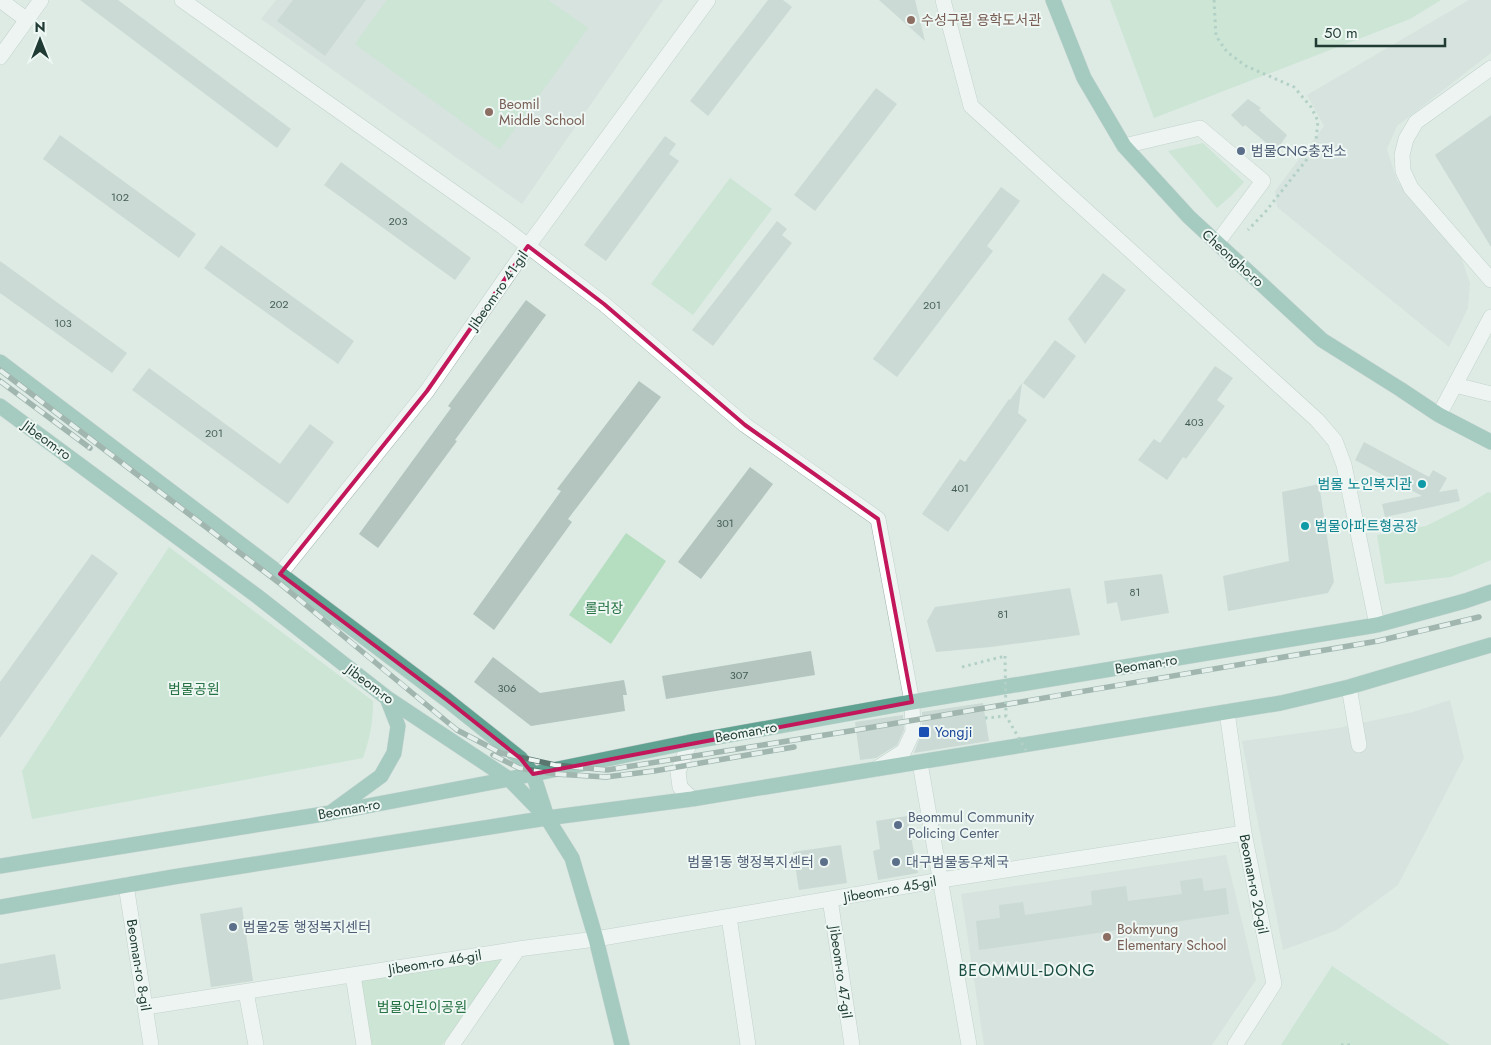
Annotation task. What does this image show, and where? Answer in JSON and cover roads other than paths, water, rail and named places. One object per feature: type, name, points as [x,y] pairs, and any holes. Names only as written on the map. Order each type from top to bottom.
[{"type":"main road","name":"Cheongho-ro","points":[[1053,0],[1084,78],[1124,146],[1189,217],[1322,340],[1439,416],[1491,442]]},
{"type":"main road","points":[[0,362],[469,717],[520,758],[534,774],[547,818]]},
{"type":"main road","name":"Jibeom-ro","points":[[0,406],[257,596],[387,698],[509,779],[547,818],[572,858],[596,939],[622,1045]]},
{"type":"main road","name":"Beoman-ro","points":[[0,866],[330,813],[690,742],[912,702],[1377,625],[1491,592]]},
{"type":"main road","points":[[0,907],[173,876],[547,818],[692,799],[1281,703],[1349,686],[1491,645]]},
{"type":"main road","points":[[330,813],[382,776],[394,753],[398,726],[387,698]]},
{"type":"street","points":[[0,0],[27,20]]},
{"type":"street","points":[[0,56],[41,0]]},
{"type":"street","points":[[182,0],[503,226],[604,304],[745,425],[878,519],[912,702],[913,732],[904,751],[875,770]]},
{"type":"street","name":"Jibeom-ro 41-gil","points":[[280,574],[427,391],[528,246],[708,0]]},
{"type":"street","points":[[943,0],[971,106],[1317,420],[1335,440],[1344,465],[1377,625]]},
{"type":"street","points":[[1491,68],[1416,122],[1406,139],[1402,155],[1403,172],[1411,188],[1491,280]]},
{"type":"street","points":[[1124,146],[1200,128],[1262,181],[1216,243]]},
{"type":"street","points":[[1439,416],[1491,317]]},
{"type":"street","points":[[1455,385],[1491,394]]},
{"type":"street","points":[[1349,686],[1359,745]]},
{"type":"street","name":"Beoman-ro 20-gil","points":[[1227,712],[1244,834],[1274,984],[1235,1045]]},
{"type":"street","points":[[690,742],[678,772],[680,787],[692,799]]},
{"type":"street","points":[[920,763],[969,1045]]},
{"type":"street","name":"Jibeom-ro 45-gil","points":[[596,939],[941,880],[1244,834]]},
{"type":"street","name":"Beoman-ro 8-gil","points":[[126,885],[151,1045]]},
{"type":"street","name":"Jibeom-ro 47-gil","points":[[830,899],[852,1045]]},
{"type":"street","points":[[729,916],[748,1045]]},
{"type":"street","name":"Jibeom-ro 46-gil","points":[[146,1007],[518,949],[596,939]]},
{"type":"street","points":[[452,1045],[518,949]]},
{"type":"street","points":[[353,975],[364,1045]]},
{"type":"street","points":[[246,992],[256,1045]]},
{"type":"railway","points":[[0,370],[278,582],[457,730],[501,753],[555,765],[607,770],[856,730],[1378,641],[1479,617]]},
{"type":"railway","points":[[0,381],[90,448]]},
{"type":"railway","points":[[493,755],[519,768],[555,774],[606,777],[654,771],[794,747]]},
{"type":"place","name":"수성구립 용학도서관","points":[[911,20]]},
{"type":"place","name":"Beomil Middle School","points":[[489,112]]},
{"type":"place","name":"범물CNG충전소","points":[[1241,151]]},
{"type":"place","name":"범물 노인복지관","points":[[1422,484]]},
{"type":"place","name":"범물아파트형공장","points":[[1305,526]]},
{"type":"place","name":"Yongji","points":[[924,732]]},
{"type":"place","name":"Beommul Community Policing Center","points":[[898,825]]},
{"type":"place","name":"범물1동 행정복지센터","points":[[824,862]]},
{"type":"place","name":"대구범물동우체국","points":[[896,862]]},
{"type":"place","name":"범물2동 행정복지센터","points":[[233,927]]},
{"type":"place","name":"Bokmyung Elementary School","points":[[1107,937]]},
{"type":"district","name":"BEOMMUL-DONG","points":[[1027,970]]},
{"type":"park label","name":"롤러장","points":[[604,608]]},
{"type":"park label","name":"범물공원","points":[[194,689]]},
{"type":"park label","name":"범물어린이공원","points":[[422,1007]]}]
